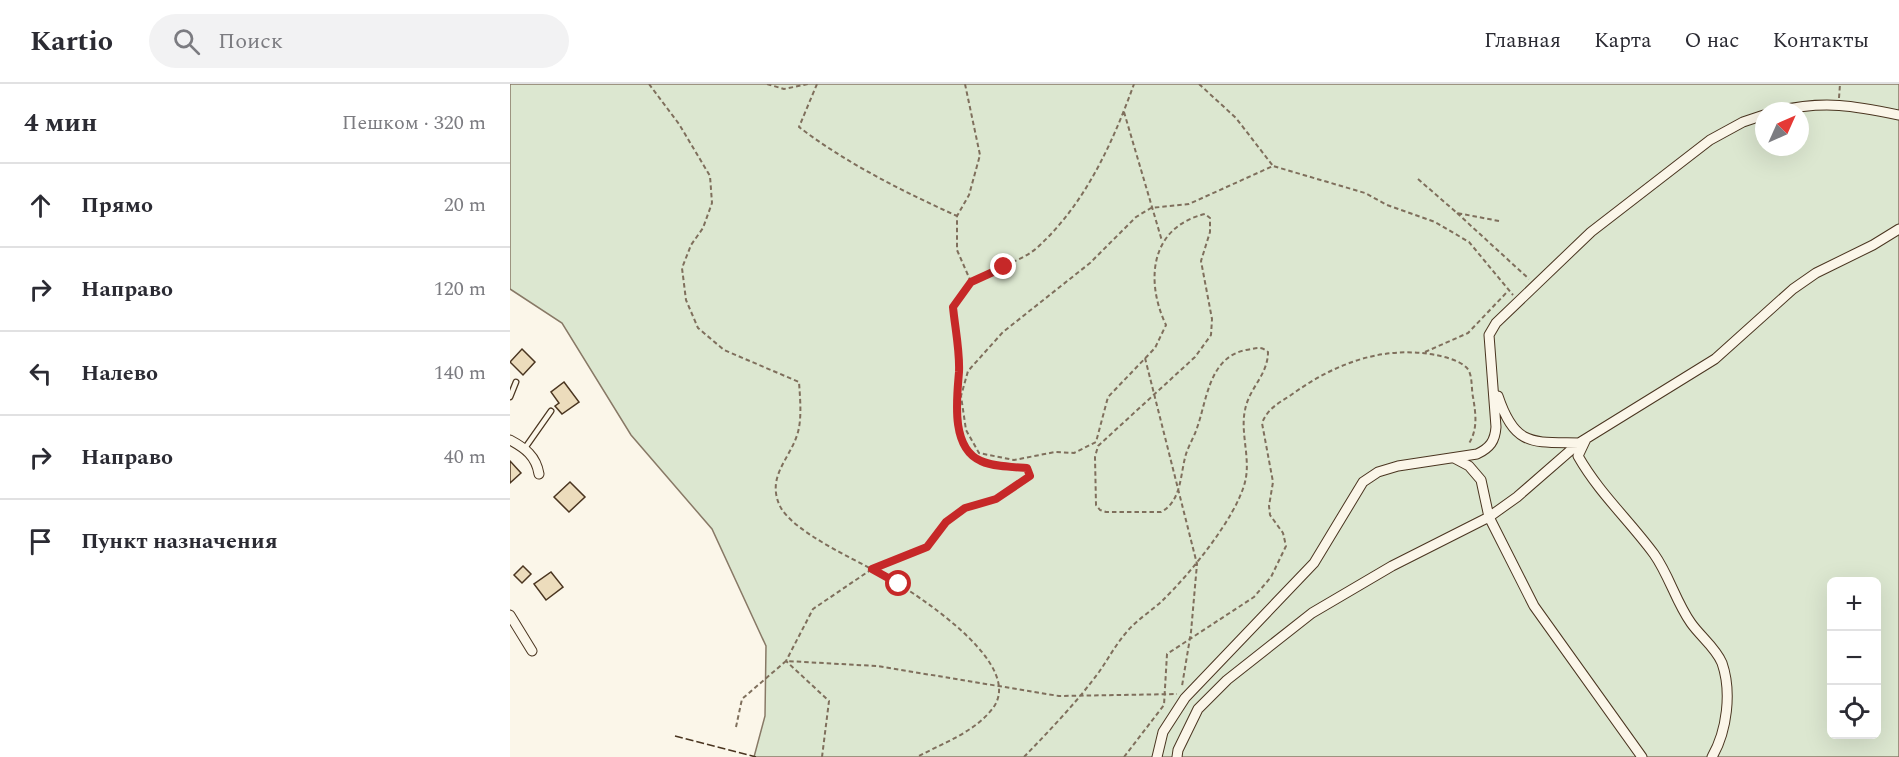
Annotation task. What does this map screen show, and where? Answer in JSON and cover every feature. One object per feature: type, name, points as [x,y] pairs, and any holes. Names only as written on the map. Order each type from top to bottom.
[{"type":"street","points":[[1809,106],[1838,104],[1899,115]]},
{"type":"street","points":[[1157,757],[1163,732],[1182,696],[1309,568],[1363,482],[1378,472],[1398,466],[1477,454],[1487,449],[1495,439],[1490,335],[1496,323],[1591,232],[1710,141],[1755,118]]},
{"type":"street","points":[[1177,757],[1178,750],[1198,709],[1227,680],[1312,613],[1392,566],[1489,517],[1517,497],[1583,441],[1715,359],[1793,289],[1816,273],[1873,245],[1899,229]]},
{"type":"street","points":[[1494,386],[1506,419],[1522,436],[1535,442],[1583,441]]},
{"type":"street","points":[[510,440],[525,448],[534,457],[539,474]]},
{"type":"street","points":[[1583,441],[1578,456],[1590,477],[1655,556],[1671,590],[1691,623],[1721,662],[1727,684],[1727,703],[1722,730],[1712,757]]},
{"type":"street","points":[[1454,458],[1469,466],[1481,480],[1489,517],[1534,606],[1642,757]]},
{"type":"street","points":[[510,615],[532,651]]},
{"type":"lane","points":[[510,397],[516,382]]},
{"type":"lane","points":[[525,448],[551,411]]},
{"type":"path","points":[[649,84],[679,124],[710,176],[712,203],[703,228],[691,245],[682,268],[686,300],[698,328],[724,350],[799,382],[798,432],[774,483],[779,506],[802,529],[899,584],[962,630],[992,663],[999,686],[995,705],[979,724],[917,757]]},
{"type":"path","points":[[767,84],[784,89],[808,84]]},
{"type":"path","points":[[817,84],[799,127],[821,144],[902,190],[957,216]]},
{"type":"path","points":[[965,84],[980,155],[969,195],[957,216],[957,250],[971,282]]},
{"type":"path","points":[[736,727],[742,699],[786,661],[813,609],[872,569],[927,547],[946,522],[965,508],[996,499],[1030,476],[1027,468],[980,461],[969,452],[958,427],[955,397],[959,370],[953,307],[971,282],[1004,267],[1039,246],[1085,192],[1124,112],[1134,84]]},
{"type":"path","points":[[1199,84],[1236,118],[1273,166],[1365,193],[1387,205],[1435,222],[1469,242],[1508,291],[1521,300]]},
{"type":"path","points":[[1838,104],[1840,84]]},
{"type":"path","points":[[1124,112],[1162,241]]},
{"type":"path","points":[[1024,757],[1079,696],[1125,633],[1161,602],[1197,564],[1234,508],[1245,483],[1247,469],[1244,414],[1247,399],[1268,363],[1268,352],[1257,347],[1238,351],[1225,361],[1211,380],[1198,426],[1186,454],[1178,491],[1168,508],[1161,512],[1106,512],[1100,510],[1096,505],[1095,457],[1098,446],[1195,357],[1211,336],[1212,327],[1201,261],[1210,232],[1210,218],[1205,214],[1193,216],[1173,227],[1162,241],[1152,282],[1157,306],[1166,325],[1155,348],[1108,397],[1096,442],[1085,450],[1014,460],[979,453],[966,430],[961,396],[968,370],[1003,332],[1090,263],[1136,217],[1151,208],[1189,204],[1273,166]]},
{"type":"path","points":[[1418,179],[1535,285]]},
{"type":"path","points":[[1457,213],[1499,221]]},
{"type":"path","points":[[1423,353],[1468,333],[1508,291]]},
{"type":"path","points":[[1124,757],[1164,705],[1167,654],[1254,597],[1271,578],[1286,546],[1283,533],[1270,515],[1269,506],[1274,482],[1262,423],[1271,408],[1307,382],[1358,358],[1393,352],[1423,353],[1449,358],[1466,367],[1470,375],[1477,420],[1473,437],[1466,448]]},
{"type":"path","points":[[786,661],[877,666],[1059,696],[1164,694],[1182,696],[1197,564],[1144,358]]},
{"type":"path","points":[[786,661],[829,701],[822,757]]},
{"type":"green space","points":[[510,84],[1899,84],[1899,757],[754,757],[765,716],[766,646],[712,529],[631,435],[562,323],[510,289]]},
{"type":"building","points":[[522,349],[535,362],[523,375],[510,362]]},
{"type":"building","points":[[564,382],[579,402],[562,414],[555,406],[559,403],[551,392]]},
{"type":"building","points":[[510,461],[521,473],[510,483]]},
{"type":"building","points":[[570,482],[585,497],[569,512],[554,497]]},
{"type":"building","points":[[523,566],[531,574],[522,583],[514,575]]},
{"type":"building","points":[[551,572],[563,587],[546,600],[534,584]]},
{"type":"fence","points":[[675,736],[756,757]]},
{"type":"route","points":[[899,584],[872,569],[927,547],[946,522],[965,508],[996,499],[1030,476],[1027,468],[980,461],[969,452],[958,427],[955,397],[959,370],[953,307],[971,282],[1004,267]]}]
